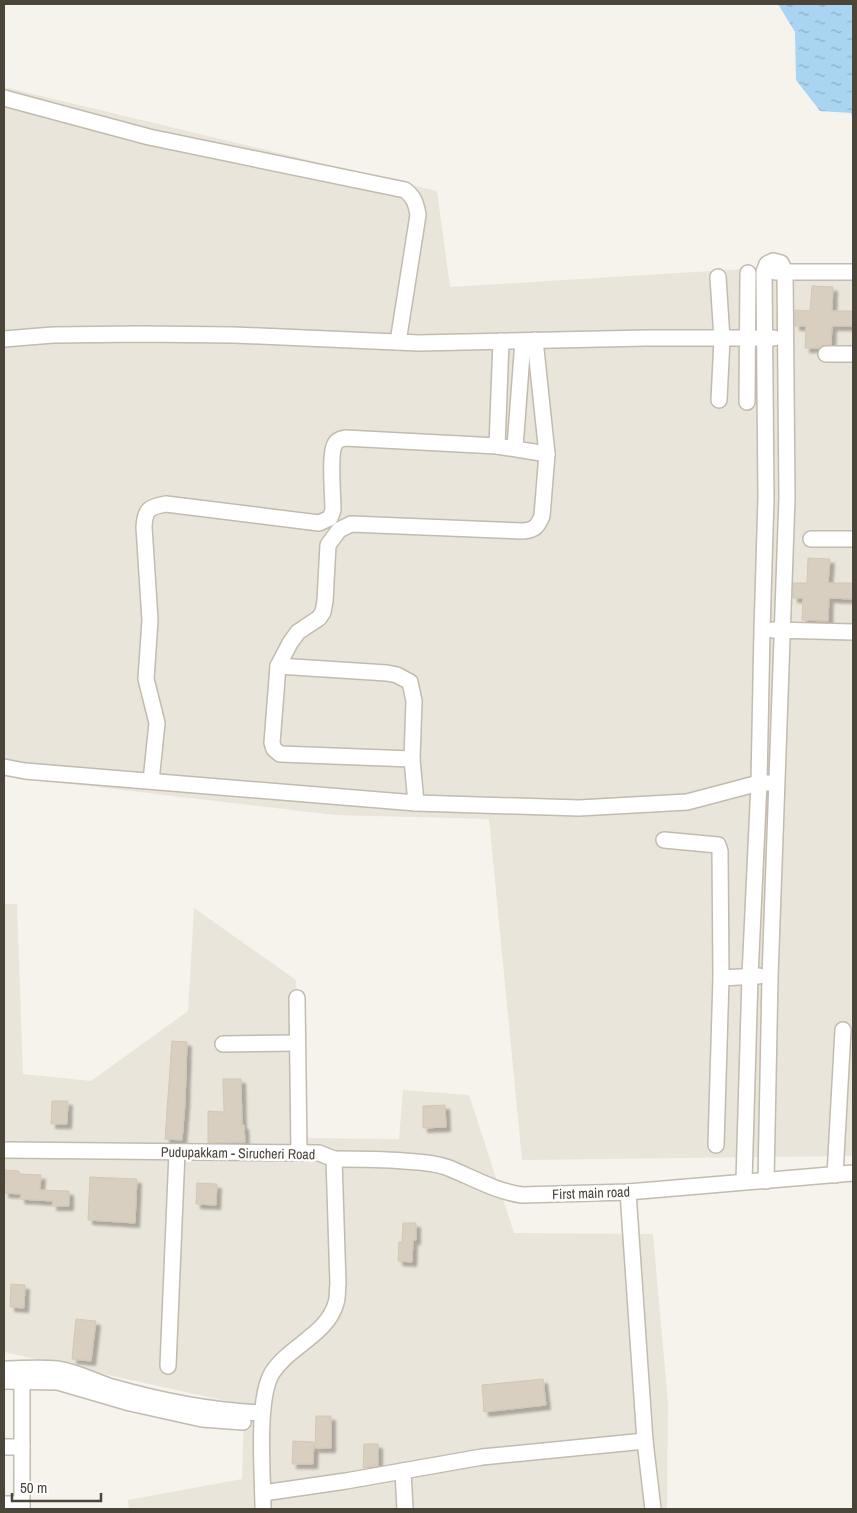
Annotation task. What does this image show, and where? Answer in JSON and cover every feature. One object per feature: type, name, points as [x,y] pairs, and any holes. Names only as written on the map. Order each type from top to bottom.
[{"type":"street","points":[[4,98],[149,137],[405,190],[416,203],[418,214],[398,342]]},
{"type":"street","points":[[744,1181],[750,976],[759,783],[766,498],[764,272],[853,272]]},
{"type":"street","points":[[766,1181],[770,976],[787,498],[785,272]]},
{"type":"street","points":[[747,402],[748,273]]},
{"type":"street","points":[[718,277],[722,339],[719,400]]},
{"type":"street","points":[[4,339],[53,336],[234,335],[398,342],[786,337]]},
{"type":"street","points":[[515,447],[529,340]]},
{"type":"street","points":[[412,760],[280,754],[274,749],[272,743],[278,666],[298,632],[319,618],[323,612],[326,601],[328,544],[339,530],[351,524],[530,531],[539,524],[542,516],[547,454],[529,340]]},
{"type":"street","points":[[496,446],[501,341]]},
{"type":"street","points":[[826,354],[853,354]]},
{"type":"street","points":[[766,395],[786,395]]},
{"type":"street","points":[[151,781],[157,723],[146,679],[150,620],[144,527],[145,515],[148,509],[166,504],[319,522],[330,518],[333,510],[332,454],[334,444],[345,438],[515,447],[547,454]]},
{"type":"street","points":[[766,498],[787,498]]},
{"type":"street","points":[[811,539],[853,539]]},
{"type":"street","points":[[762,630],[853,632]]},
{"type":"street","points":[[278,666],[387,673],[397,675],[410,682],[414,701],[412,760],[416,803]]},
{"type":"street","points":[[760,734],[780,733]]},
{"type":"street","points":[[4,767],[25,771],[416,803],[579,808],[687,802],[759,783],[778,784]]},
{"type":"street","points":[[664,840],[718,845],[720,851],[721,978],[716,1145]]},
{"type":"street","points":[[721,978],[770,976]]},
{"type":"street","points":[[297,998],[299,1153]]},
{"type":"street","points":[[835,1175],[843,1030]]},
{"type":"street","points":[[223,1044],[297,1043]]},
{"type":"street","name":"Pudupakkam - Sirucheri Road","points":[[4,1150],[320,1153],[334,1159],[338,1284],[336,1303],[328,1319],[282,1360],[272,1373],[265,1390],[262,1418],[263,1509]]},
{"type":"street","points":[[168,1366],[177,1152]]},
{"type":"street","name":"First main road","points":[[334,1159],[426,1162],[445,1166],[507,1193],[522,1195],[628,1192],[853,1173]]},
{"type":"street","points":[[628,1192],[645,1441],[653,1509]]},
{"type":"street","points":[[4,1369],[22,1375]]},
{"type":"street","points":[[4,1381],[22,1375],[63,1370],[112,1386],[215,1410],[262,1418]]},
{"type":"street","points":[[4,1504],[22,1506],[22,1375]]},
{"type":"street","points":[[263,1493],[482,1458],[645,1441]]},
{"type":"street","points":[[4,1447],[22,1447]]},
{"type":"street","points":[[403,1471],[405,1509]]},
{"type":"shaded area","points":[[4,87],[437,191],[450,287],[853,264],[853,1156],[522,1160],[489,819],[334,815],[4,776]]},
{"type":"shaded area","points":[[4,904],[17,904],[23,1074],[91,1081],[188,1011],[194,908],[296,980],[300,1138],[399,1139],[403,1090],[469,1095],[514,1233],[653,1234],[668,1403],[667,1509],[129,1509],[128,1500],[242,1479],[244,1405],[4,1352]]},
{"type":"water","points":[[778,4],[853,4],[853,119],[851,113],[820,111],[796,80],[795,32]]},
{"type":"building","points":[[812,286],[833,287],[832,311],[853,311],[853,326],[832,326],[831,345],[819,348],[805,348],[806,326],[795,326],[795,310],[810,311]]},
{"type":"building","points":[[808,558],[830,559],[828,583],[853,583],[853,599],[829,598],[828,621],[802,620],[803,598],[793,598],[793,583],[807,583]]},
{"type":"building","points":[[172,1041],[187,1042],[182,1140],[165,1139]]},
{"type":"building","points":[[223,1079],[241,1079],[242,1125],[244,1125],[245,1142],[208,1143],[208,1111],[224,1112]]},
{"type":"building","points":[[52,1101],[68,1101],[67,1124],[51,1124]]},
{"type":"building","points":[[445,1105],[446,1127],[423,1128],[423,1106]]},
{"type":"building","points":[[5,1170],[19,1171],[19,1174],[41,1175],[40,1190],[69,1191],[69,1206],[52,1206],[53,1201],[20,1199],[21,1194],[4,1193]]},
{"type":"building","points":[[90,1177],[137,1179],[135,1223],[88,1220]]},
{"type":"building","points":[[197,1183],[217,1184],[216,1205],[196,1204]]},
{"type":"building","points":[[403,1223],[416,1223],[416,1240],[413,1240],[412,1262],[398,1261]]},
{"type":"building","points":[[11,1284],[25,1285],[24,1308],[10,1307]]},
{"type":"building","points":[[76,1319],[96,1321],[91,1361],[72,1359]]},
{"type":"building","points":[[543,1379],[546,1405],[484,1412],[482,1385]]},
{"type":"building","points":[[316,1416],[331,1416],[331,1448],[315,1448]]},
{"type":"building","points":[[293,1441],[314,1442],[313,1464],[292,1464]]},
{"type":"building","points":[[364,1444],[378,1444],[378,1466],[363,1468]]}]
